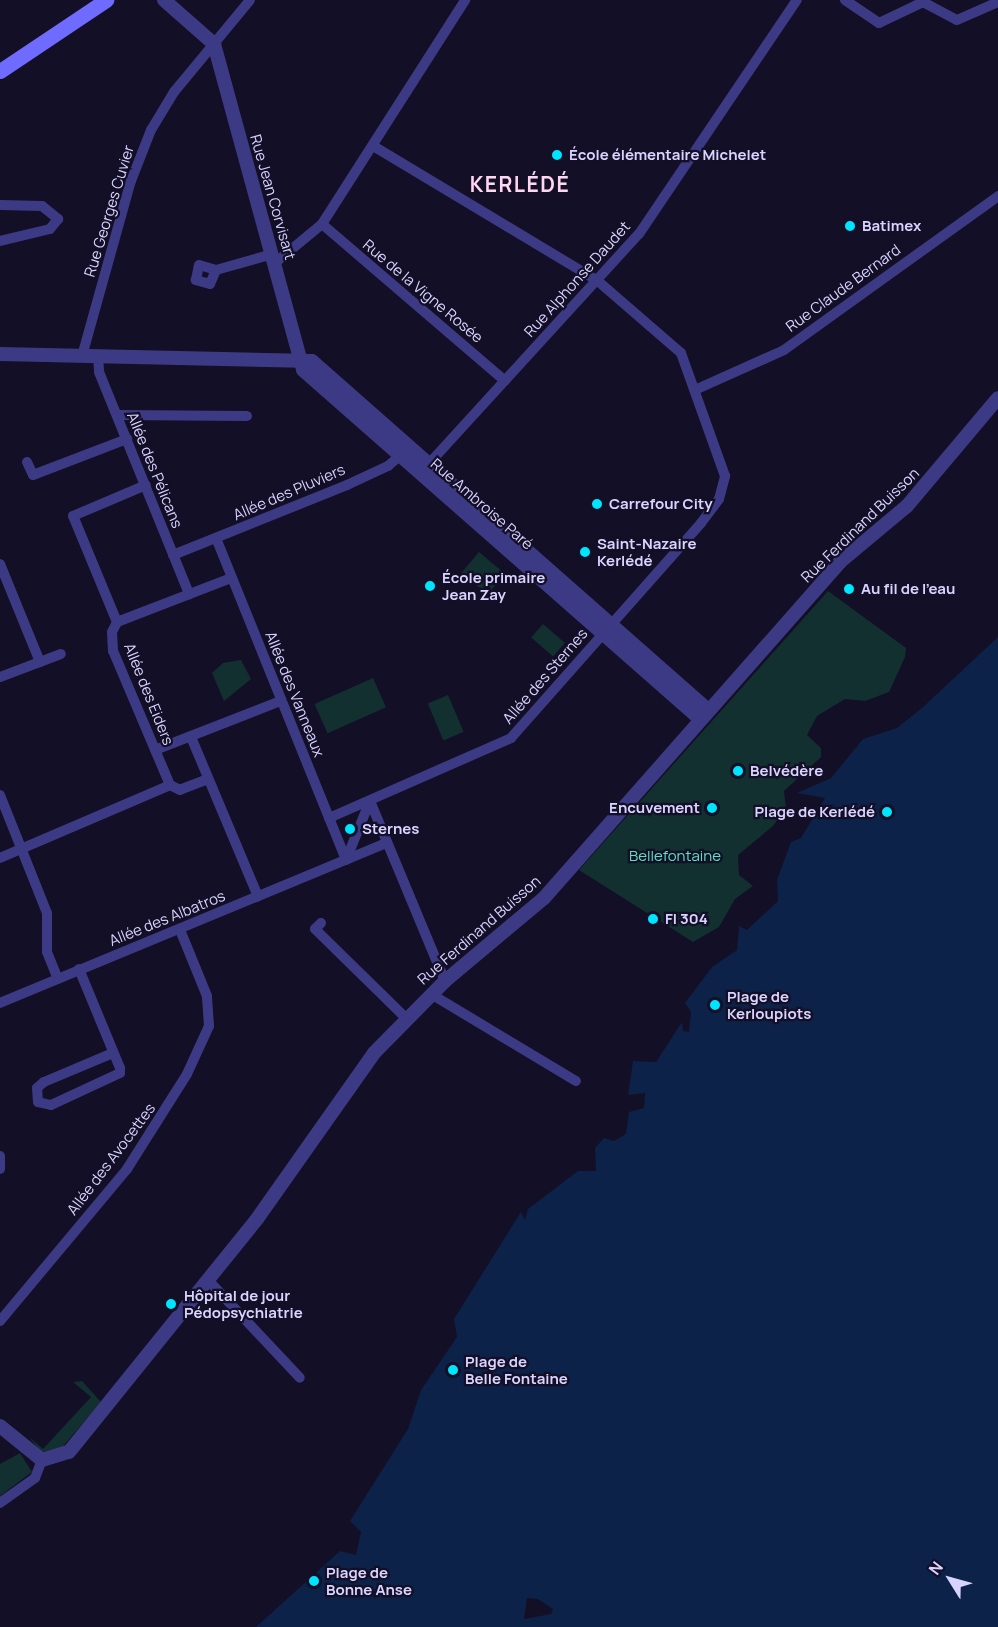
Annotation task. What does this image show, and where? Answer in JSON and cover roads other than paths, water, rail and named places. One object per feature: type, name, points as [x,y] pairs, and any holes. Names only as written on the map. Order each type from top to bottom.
[{"type":"main road","points":[[0,71],[106,0]]},
{"type":"street","points":[[164,0],[214,44]]},
{"type":"street","name":"Rue Georges Cuvier","points":[[82,356],[131,181],[151,130],[214,44],[250,0]]},
{"type":"street","points":[[216,270],[291,256],[322,224],[375,147],[465,0]]},
{"type":"street","name":"Rue Alphonse Daudet","points":[[424,468],[639,234],[797,0]]},
{"type":"street","points":[[846,1],[879,23],[923,2],[957,20],[998,2]]},
{"type":"street","name":"Rue Jean Corvisart","points":[[214,44],[301,358]]},
{"type":"street","name":"Allée des Sternes","points":[[329,818],[496,748],[607,629],[718,499],[725,465],[681,353],[598,281],[375,147]]},
{"type":"street","name":"Rue Claude Bernard","points":[[697,389],[784,350],[998,196]]},
{"type":"street","points":[[0,205],[42,206],[58,219],[50,229],[0,241]]},
{"type":"street","name":"Rue de la Vigne Rosée","points":[[322,224],[505,381]]},
{"type":"street","points":[[0,354],[301,358]]},
{"type":"street","name":"Allée des Pélicans","points":[[98,356],[99,372],[189,594]]},
{"type":"street","name":"Rue Ambroise Paré","points":[[301,358],[303,370],[405,451],[704,714]]},
{"type":"street","name":"Rue Ferdinand Buisson","points":[[42,1460],[69,1452],[208,1280],[374,1053],[445,981],[544,898],[840,562],[907,506],[998,398]]},
{"type":"street","points":[[117,414],[247,416]]},
{"type":"street","points":[[27,462],[33,475],[127,439]]},
{"type":"street","name":"Allée des Pluviers","points":[[173,555],[347,485],[405,451]]},
{"type":"street","points":[[146,485],[73,516],[117,622],[231,578]]},
{"type":"street","name":"Allée des Vanneaux","points":[[216,538],[346,860]]},
{"type":"street","points":[[0,564],[40,662]]},
{"type":"street","name":"Allée des Eiders","points":[[117,622],[113,651],[170,785]]},
{"type":"street","points":[[0,677],[61,654]]},
{"type":"street","points":[[155,750],[282,701]]},
{"type":"street","points":[[191,737],[258,896]]},
{"type":"street","points":[[0,858],[170,785],[180,790],[208,779]]},
{"type":"street","points":[[0,795],[47,913],[47,952],[58,978]]},
{"type":"street","points":[[370,801],[445,981]]},
{"type":"street","points":[[346,860],[370,801]]},
{"type":"street","name":"Allée des Albatros","points":[[0,1004],[387,843]]},
{"type":"street","points":[[321,923],[315,929],[406,1018]]},
{"type":"street","name":"Allée des Avocettes","points":[[0,1321],[127,1169],[187,1074],[208,1016],[207,996],[180,930]]},
{"type":"street","points":[[80,969],[120,1068],[114,1080],[51,1105],[38,1102],[37,1088],[44,1082],[113,1053]]},
{"type":"street","points":[[431,994],[576,1081]]},
{"type":"street","points":[[0,1156],[0,1169]]},
{"type":"street","points":[[208,1280],[300,1378]]},
{"type":"street","points":[[0,1426],[42,1460],[35,1478],[0,1503]]},
{"type":"water","points":[[998,637],[998,1627],[256,1627],[340,1551],[356,1555],[361,1532],[350,1521],[408,1429],[421,1390],[457,1337],[454,1319],[521,1212],[525,1220],[528,1209],[578,1171],[596,1171],[595,1148],[604,1138],[614,1141],[626,1134],[629,1112],[644,1108],[645,1093],[628,1095],[633,1061],[656,1062],[682,1022],[683,1031],[689,1032],[691,1012],[685,1003],[712,967],[737,950],[739,926],[747,930],[778,901],[777,880],[791,842],[801,838],[825,798],[797,793],[831,778],[863,739],[897,728],[923,707]],"holes":[[[527,1598],[538,1599],[553,1609],[551,1614],[524,1619]]]},
{"type":"place","name":"École élémentaire Michelet","points":[[557,155]]},
{"type":"place","name":"Batimex","points":[[850,226]]},
{"type":"place","name":"Carrefour City","points":[[597,504]]},
{"type":"place","name":"Saint-Nazaire Kerlédé","points":[[585,552]]},
{"type":"place","name":"École primaire Jean Zay","points":[[430,586]]},
{"type":"place","name":"Au fil de l'eau","points":[[849,589]]},
{"type":"place","name":"Belvédère","points":[[738,771]]},
{"type":"place","name":"Encuvement","points":[[712,808]]},
{"type":"place","name":"Plage de Kerlédé","points":[[887,812]]},
{"type":"place","name":"Sternes","points":[[350,829]]},
{"type":"place","name":"Fl 304","points":[[653,919]]},
{"type":"place","name":"Plage de Kerloupiots","points":[[715,1005]]},
{"type":"place","name":"Hôpital de jour Pédopsychiatrie","points":[[171,1304]]},
{"type":"place","name":"Plage de Belle Fontaine","points":[[453,1370]]},
{"type":"place","name":"Plage de Bonne Anse","points":[[314,1581]]},
{"type":"district","name":"KERLÉDÉ","points":[[520,184]]},
{"type":"park label","name":"Bellefontaine","points":[[675,856]]}]
